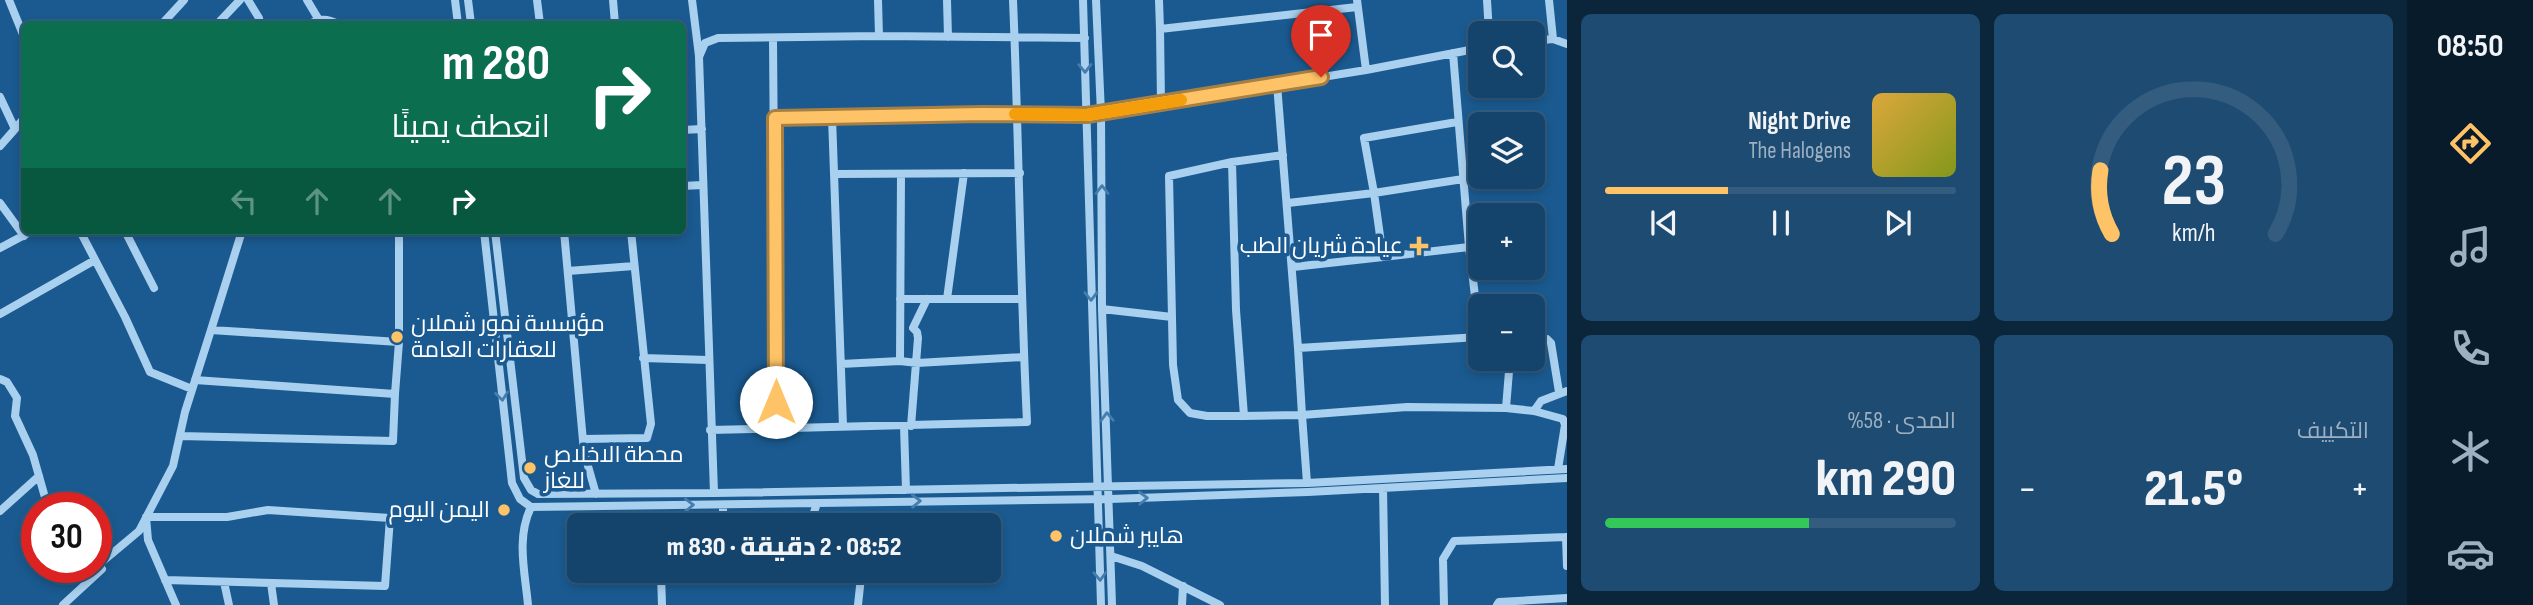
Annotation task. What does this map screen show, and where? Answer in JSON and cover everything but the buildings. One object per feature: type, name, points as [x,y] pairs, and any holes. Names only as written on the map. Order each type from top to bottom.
[{"type":"street","points":[[9,0],[21,30]]},
{"type":"street","points":[[165,21],[184,0]]},
{"type":"street","points":[[220,21],[240,0]]},
{"type":"street","points":[[248,0],[258,21]]},
{"type":"street","points":[[307,0],[319,20],[333,21]]},
{"type":"street","points":[[455,0],[458,21]]},
{"type":"street","points":[[468,0],[471,21]]},
{"type":"street","points":[[537,0],[540,21]]},
{"type":"street","points":[[613,0],[615,21]]},
{"type":"street","points":[[692,0],[699,57],[714,494]]},
{"type":"street","points":[[878,0],[879,36]]},
{"type":"street","points":[[947,0],[948,37]]},
{"type":"street","points":[[710,430],[1027,422],[1021,299],[1019,114],[1013,0]]},
{"type":"street","points":[[1083,0],[1101,605]]},
{"type":"street","points":[[1096,0],[1101,113],[1102,309],[1112,605]]},
{"type":"street","points":[[1159,0],[1161,103]]},
{"type":"street","points":[[1486,0],[1488,21]]},
{"type":"street","points":[[1549,0],[1553,39]]},
{"type":"street","points":[[1160,29],[1357,3],[1366,70]]},
{"type":"street","points":[[699,57],[705,43],[718,38],[1085,38]]},
{"type":"street","points":[[773,39],[776,428]]},
{"type":"street","points":[[1545,40],[1553,39],[1567,44]]},
{"type":"street","points":[[775,118],[1087,115],[1366,70],[1468,51]]},
{"type":"street","points":[[1452,54],[1468,237]]},
{"type":"street","points":[[1277,84],[1293,267],[1307,483]]},
{"type":"street","points":[[0,97],[15,129]]},
{"type":"street","points":[[832,117],[843,426]]},
{"type":"street","points":[[0,146],[21,122]]},
{"type":"street","points":[[1383,257],[1364,138],[1457,122]]},
{"type":"street","points":[[686,130],[702,129]]},
{"type":"street","points":[[495,235],[524,478],[531,490],[538,494],[714,494],[1307,483],[1562,469],[1565,425],[1563,419],[1534,411],[1506,408],[1407,407],[1302,415],[1207,416],[1190,412],[1178,400],[1173,365],[1169,176],[1232,162],[1283,155]]},
{"type":"street","points":[[1232,162],[1236,310],[1244,416]]},
{"type":"street","points":[[947,299],[964,173]]},
{"type":"street","points":[[834,174],[1020,173]]},
{"type":"street","points":[[900,360],[901,174]]},
{"type":"street","points":[[1287,203],[1462,179]]},
{"type":"street","points":[[686,186],[703,185]]},
{"type":"street","points":[[0,203],[21,226]]},
{"type":"street","points":[[0,248],[24,235]]},
{"type":"street","points":[[82,235],[150,372],[193,384],[395,394]]},
{"type":"street","points":[[127,235],[154,288]]},
{"type":"street","points":[[112,554],[139,531],[173,466],[193,384],[241,235]]},
{"type":"street","points":[[180,436],[393,441],[399,342],[399,235]]},
{"type":"street","points":[[484,235],[512,483],[520,499],[531,507],[1110,499],[1567,478]]},
{"type":"street","points":[[564,235],[583,439],[596,494]]},
{"type":"street","points":[[583,439],[647,438],[649,435],[651,424],[631,235]]},
{"type":"street","points":[[1293,267],[1468,247]]},
{"type":"street","points":[[0,314],[95,260]]},
{"type":"street","points":[[568,271],[634,266]]},
{"type":"street","points":[[900,299],[1021,299]]},
{"type":"street","points":[[906,490],[907,426],[917,363],[917,332],[913,328],[927,299]]},
{"type":"street","points":[[1102,309],[1172,317]]},
{"type":"street","points":[[211,330],[399,342]]},
{"type":"street","points":[[1298,348],[1468,338]]},
{"type":"street","points":[[1534,411],[1541,401],[1563,391],[1551,343],[1545,339]]},
{"type":"street","points":[[841,364],[1024,357]]},
{"type":"street","points":[[643,358],[708,360]]},
{"type":"street","points":[[1506,408],[1509,371]]},
{"type":"street","points":[[0,379],[7,382],[17,398],[15,416],[33,455],[44,492]]},
{"type":"street","points":[[0,511],[39,476]]},
{"type":"street","points":[[1383,488],[1385,605]]},
{"type":"street","points":[[814,513],[817,503]]},
{"type":"street","points":[[723,505],[723,513]]},
{"type":"street","points":[[528,605],[522,544],[523,527],[531,507]]},
{"type":"street","points":[[146,517],[227,517],[268,510],[390,518],[385,586],[165,580]]},
{"type":"street","points":[[146,517],[148,540],[176,605]]},
{"type":"street","points":[[1444,605],[1443,559],[1454,541],[1567,537],[1567,566]]},
{"type":"street","points":[[1111,556],[1142,566],[1220,605]]},
{"type":"street","points":[[224,582],[229,605]]},
{"type":"street","points":[[63,605],[86,583]]},
{"type":"street","points":[[271,583],[274,605]]},
{"type":"street","points":[[661,583],[662,605]]},
{"type":"street","points":[[858,605],[860,583]]},
{"type":"street","points":[[1182,586],[1182,605]]},
{"type":"street","points":[[70,605],[74,594]]},
{"type":"street","points":[[1497,605],[1499,602],[1567,598]]},
{"type":"slow traffic","points":[[1015,114],[1087,115],[1181,100]]},
{"type":"place","name":"عيادة شريان الطب","points":[[1419,246]]},
{"type":"place","name":"مؤسسة نمور شملان للعقارات العامة","points":[[397,337]]},
{"type":"place","name":"محطة الاخلاص للغاز","points":[[530,468]]},
{"type":"place","name":"اليمن اليوم","points":[[504,510]]},
{"type":"place","name":"هايبر شملان","points":[[1056,536]]},
{"type":"route","points":[[776,402],[775,118],[1087,115],[1321,77]]}]
